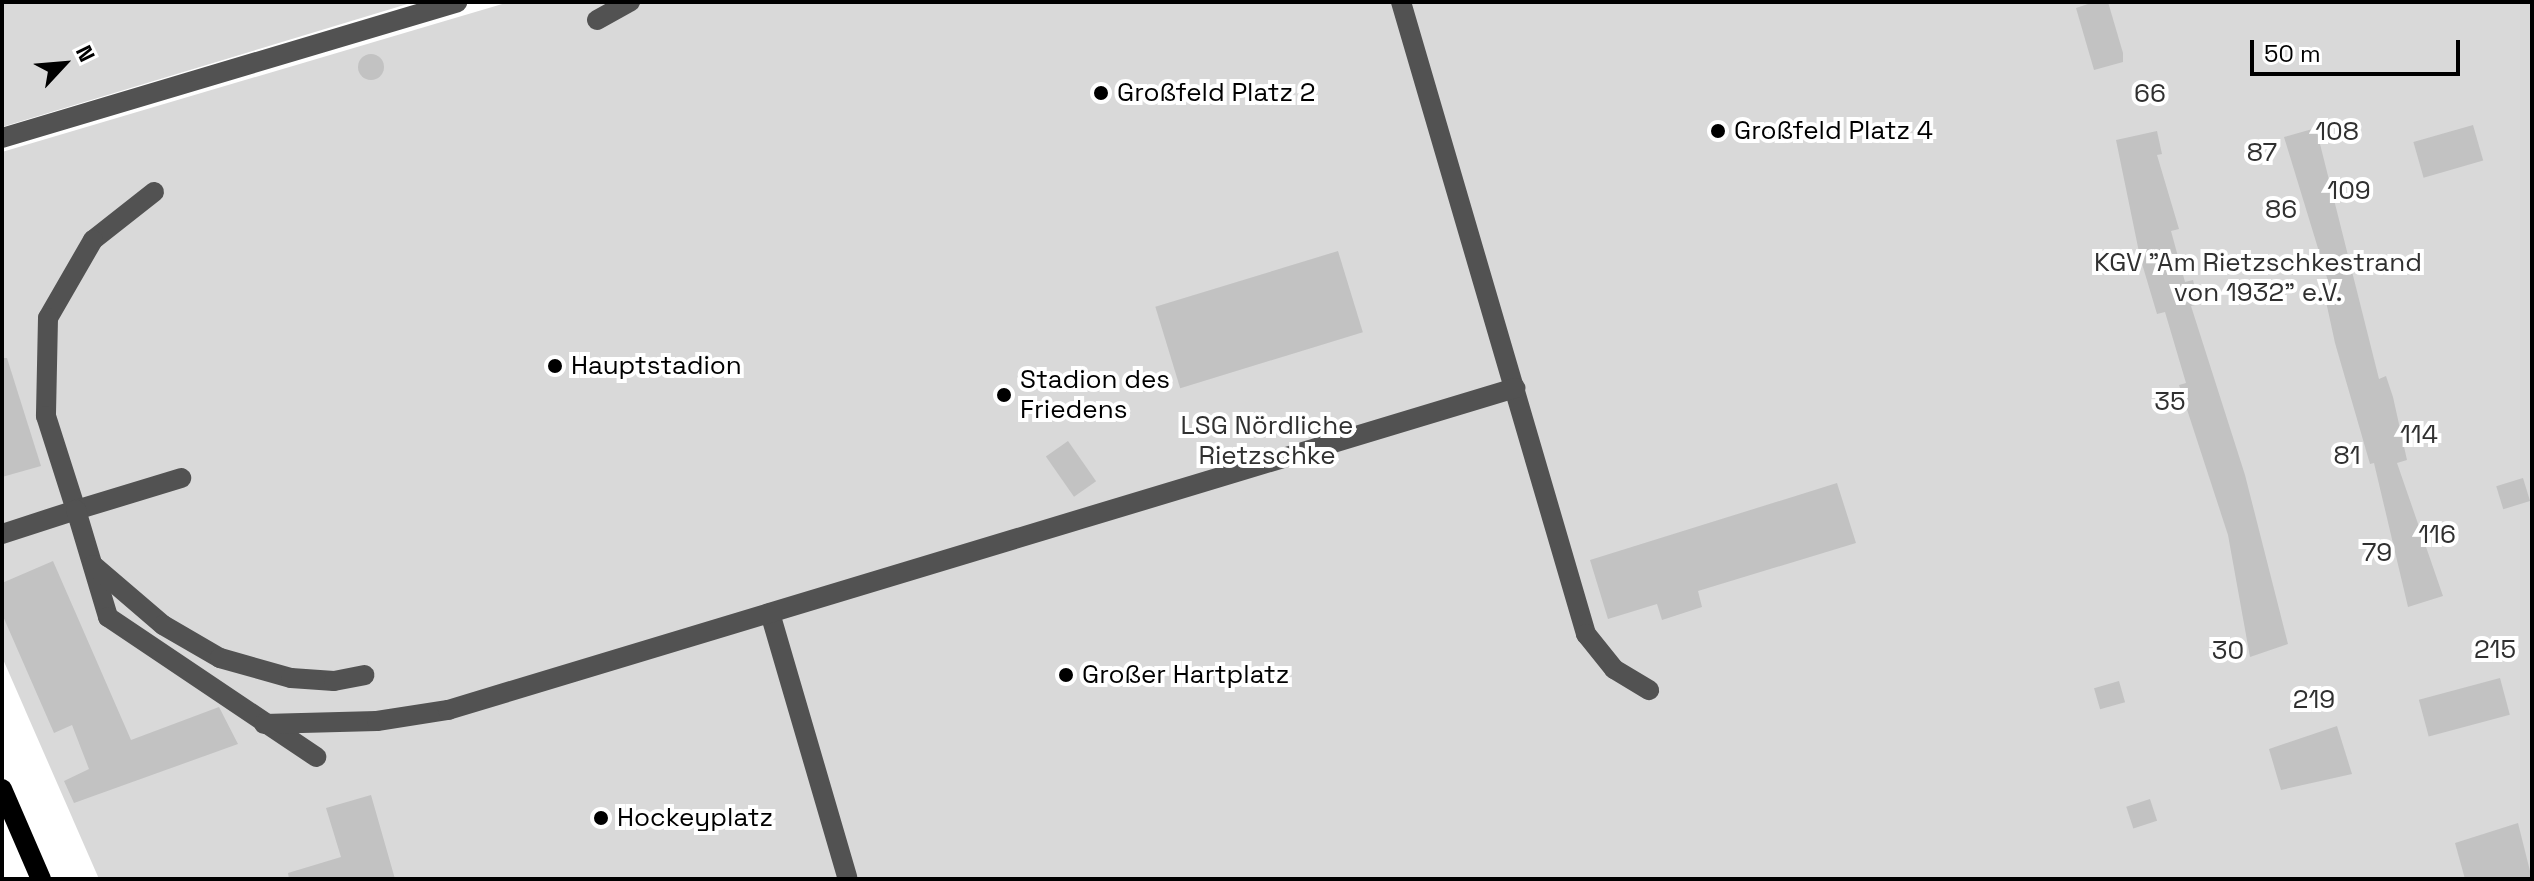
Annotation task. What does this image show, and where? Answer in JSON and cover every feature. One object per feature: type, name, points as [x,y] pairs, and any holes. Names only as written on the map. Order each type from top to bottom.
[{"type":"main road","points":[[2,789],[41,879]]},
{"type":"street","points":[[2,138],[457,2]]},
{"type":"street","points":[[597,20],[630,2]]},
{"type":"street","points":[[1401,2],[1586,634],[1614,669],[1649,690]]},
{"type":"street","points":[[154,192],[93,240],[48,318],[46,416],[108,617],[316,757]]},
{"type":"street","points":[[264,724],[377,721],[448,710],[1515,388]]},
{"type":"street","points":[[2,534],[181,478]]},
{"type":"street","points":[[93,565],[163,625],[220,658],[291,678],[334,681],[364,675]]},
{"type":"street","points":[[770,613],[847,877]]},
{"type":"green space","points":[[2,2],[414,2],[2,127]]},
{"type":"green space","name":"Stadion des Friedens","points":[[509,2],[2532,2],[2532,879],[99,879],[2,657],[2,152]]},
{"type":"building","points":[[2094,2],[2108,2],[2123,62],[2094,70],[2076,8]]},
{"type":"building","points":[[371,54],[380,58],[384,67],[380,76],[371,80],[362,76],[358,67],[362,58]]},
{"type":"building","points":[[2473,125],[2483,161],[2424,178],[2413,142]]},
{"type":"building","points":[[2316,128],[2379,379],[2386,376],[2393,397],[2407,460],[2397,463],[2443,596],[2408,607],[2374,463],[2370,464],[2335,343],[2322,283],[2328,281],[2284,137]]},
{"type":"building","points":[[2157,131],[2162,154],[2157,155],[2179,229],[2171,231],[2185,282],[2193,280],[2199,304],[2191,306],[2245,475],[2288,644],[2250,657],[2228,535],[2179,385],[2186,383],[2165,312],[2157,314],[2140,257],[2116,140]]},
{"type":"building","points":[[1338,251],[1363,332],[1180,388],[1155,307]]},
{"type":"building","points":[[2,358],[7,358],[41,466],[2,477]]},
{"type":"building","points":[[1068,441],[1096,481],[1074,497],[1046,456]]},
{"type":"building","points":[[2523,478],[2530,501],[2503,509],[2496,486]]},
{"type":"building","points":[[1837,483],[1856,543],[1698,591],[1702,607],[1662,620],[1657,604],[1608,619],[1590,560]]},
{"type":"building","points":[[53,561],[131,740],[219,707],[238,744],[74,803],[64,781],[89,769],[72,725],[54,733],[2,614],[2,583]]},
{"type":"building","points":[[2500,678],[2510,715],[2429,736],[2419,700]]},
{"type":"building","points":[[2119,681],[2125,702],[2100,709],[2094,688]]},
{"type":"building","points":[[2337,726],[2352,774],[2281,790],[2269,749]]},
{"type":"building","points":[[371,795],[395,879],[289,879],[288,873],[341,857],[326,808]]},
{"type":"building","points":[[2150,799],[2157,821],[2133,829],[2126,807]]},
{"type":"building","points":[[2518,823],[2532,879],[2465,879],[2455,843]]},
{"type":"place","name":"Großfeld Platz 2","points":[[1101,93]]},
{"type":"place","name":"Großfeld Platz 4","points":[[1718,131]]},
{"type":"place","name":"Hauptstadion","points":[[555,366]]},
{"type":"place","name":"Stadion des Friedens","points":[[1004,395]]},
{"type":"place","name":"Großer Hartplatz","points":[[1066,675]]},
{"type":"place","name":"Hockeyplatz","points":[[601,818]]},
{"type":"park label","name":"66","points":[[2150,94]]},
{"type":"park label","name":"108","points":[[2337,132]]},
{"type":"park label","name":"87","points":[[2262,153]]},
{"type":"park label","name":"109","points":[[2349,191]]},
{"type":"park label","name":"86","points":[[2281,210]]},
{"type":"park label","name":"KGV \"Am Rietzschkestrand von 1932\" e.V.","points":[[2258,278]]},
{"type":"park label","name":"35","points":[[2170,402]]},
{"type":"park label","name":"114","points":[[2419,435]]},
{"type":"park label","name":"LSG Nördliche Rietzschke","points":[[1267,441]]},
{"type":"park label","name":"81","points":[[2347,456]]},
{"type":"park label","name":"116","points":[[2437,535]]},
{"type":"park label","name":"79","points":[[2377,553]]},
{"type":"park label","name":"215","points":[[2495,650]]},
{"type":"park label","name":"30","points":[[2228,651]]},
{"type":"park label","name":"219","points":[[2314,700]]}]
